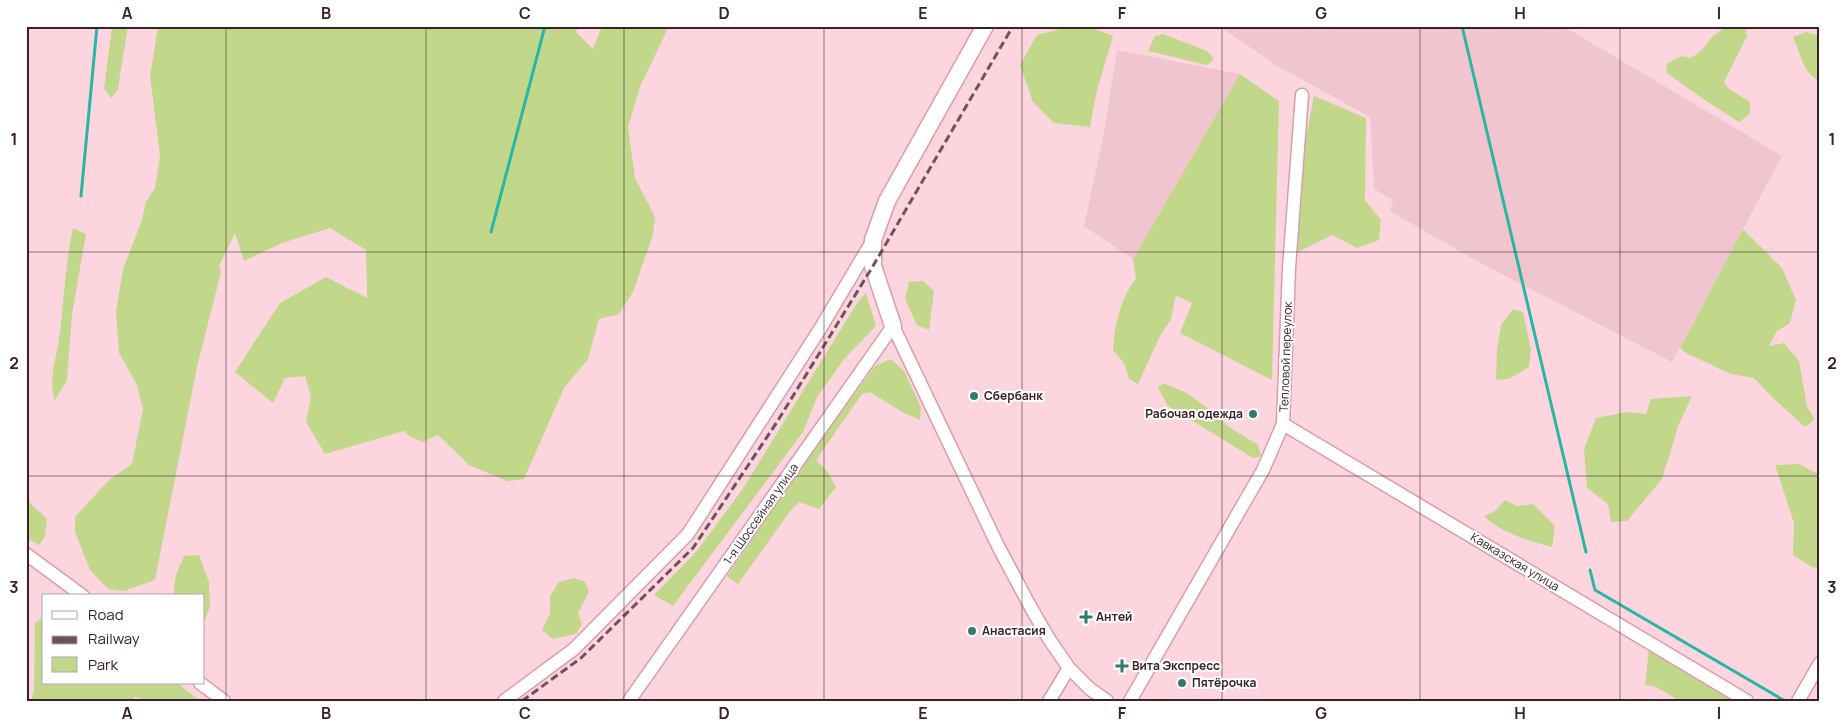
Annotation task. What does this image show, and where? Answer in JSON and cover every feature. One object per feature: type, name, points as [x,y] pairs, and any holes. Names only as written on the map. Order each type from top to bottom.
[{"type":"main road","points":[[893,326],[872,266],[873,240],[887,201],[985,26]]},
{"type":"street","name":"Тепловой переулок","points":[[1130,701],[1263,470],[1283,424],[1289,268],[1302,95]]},
{"type":"street","points":[[504,701],[574,649],[688,534],[820,329],[873,240]]},
{"type":"street","points":[[893,326],[998,546],[1040,623],[1069,668],[1090,689],[1107,701]]},
{"type":"street","name":"1-я Шоссейная улица","points":[[629,701],[893,326]]},
{"type":"street","name":"Кавказская улица","points":[[1283,424],[1747,701]]},
{"type":"street","points":[[26,554],[80,594]]},
{"type":"street","points":[[1799,698],[1820,663]]},
{"type":"street","points":[[1049,701],[1069,668]]},
{"type":"street","points":[[201,684],[224,701]]},
{"type":"shaded area","points":[[1219,26],[1563,26],[1782,156],[1672,362],[1473,259],[1390,211],[1393,200],[1374,189],[1370,117],[1279,67]]},
{"type":"shaded area","points":[[1117,50],[1240,74],[1133,259],[1084,226],[1103,138]]},
{"type":"green space","points":[[112,26],[128,26],[118,89],[111,98],[104,89]]},
{"type":"green space","points":[[158,26],[579,26],[576,32],[593,49],[602,26],[669,26],[640,87],[628,127],[635,178],[655,217],[653,235],[633,292],[619,314],[599,319],[588,359],[564,388],[524,479],[507,481],[469,465],[438,435],[423,442],[411,437],[404,431],[325,454],[306,422],[311,396],[305,376],[285,378],[273,403],[235,372],[280,303],[326,277],[367,298],[366,250],[330,228],[282,243],[244,261],[235,233],[219,266],[221,272],[197,367],[155,580],[124,591],[108,589],[90,570],[75,532],[75,517],[109,480],[132,464],[143,409],[137,385],[119,353],[116,312],[123,269],[142,220],[146,202],[155,188],[160,155],[150,77]]},
{"type":"green space","points":[[1072,26],[1087,26],[1113,36],[1097,90],[1090,127],[1054,123],[1033,102],[1020,65],[1037,35]]},
{"type":"green space","points":[[1727,26],[1745,26],[1747,36],[1724,82],[1729,89],[1750,102],[1750,114],[1739,122],[1667,73],[1666,64],[1682,56],[1691,58],[1701,51],[1713,36]]},
{"type":"green space","points":[[1806,32],[1820,36],[1820,81],[1814,78],[1806,68],[1793,37]]},
{"type":"green space","points":[[1163,34],[1207,51],[1214,59],[1207,65],[1148,51],[1155,36]]},
{"type":"green space","points":[[1240,74],[1279,101],[1272,380],[1180,333],[1192,303],[1177,296],[1171,319],[1159,338],[1138,384],[1129,379],[1124,363],[1113,350],[1122,303],[1136,279],[1133,259]]},
{"type":"green space","points":[[1314,96],[1366,118],[1365,200],[1381,220],[1379,240],[1357,248],[1332,235],[1298,252],[1300,170]]},
{"type":"green space","points":[[73,228],[86,234],[72,314],[67,380],[55,400],[52,378],[59,340],[66,270]]},
{"type":"green space","points":[[1743,229],[1782,268],[1796,300],[1790,323],[1777,331],[1769,346],[1784,343],[1799,361],[1807,407],[1815,419],[1805,427],[1754,378],[1731,374],[1688,354],[1680,348]]},
{"type":"green space","points":[[923,281],[934,291],[929,330],[917,325],[905,299],[909,282]]},
{"type":"green space","points":[[866,293],[876,326],[845,358],[817,397],[803,432],[673,606],[654,595],[696,552],[742,490],[857,303]]},
{"type":"green space","points":[[1513,309],[1523,312],[1531,350],[1529,367],[1509,379],[1496,380],[1497,350],[1501,325]]},
{"type":"green space","points":[[891,359],[904,371],[921,407],[920,420],[902,412],[870,392],[862,394],[816,460],[827,471],[836,487],[819,509],[799,502],[791,510],[738,584],[727,576],[807,459],[875,366]]},
{"type":"green space","points":[[1163,383],[1187,393],[1229,427],[1258,445],[1261,456],[1253,458],[1168,406],[1158,388]]},
{"type":"green space","points":[[1692,396],[1679,424],[1662,479],[1627,521],[1611,522],[1608,504],[1587,488],[1584,449],[1596,418],[1627,412],[1646,414],[1651,399]]},
{"type":"green space","points":[[1799,464],[1820,475],[1820,568],[1812,567],[1793,555],[1794,523],[1775,465]]},
{"type":"green space","points":[[26,499],[47,519],[45,536],[39,545],[26,538]]},
{"type":"green space","points":[[1505,500],[1517,506],[1533,504],[1555,526],[1552,547],[1507,532],[1484,516],[1495,511]]},
{"type":"green space","points":[[199,555],[209,582],[210,606],[205,620],[205,594],[173,594],[176,575],[184,556]]},
{"type":"green space","points":[[574,578],[585,582],[589,592],[578,613],[582,624],[576,634],[553,639],[542,630],[550,614],[550,596],[559,582]]},
{"type":"green space","points":[[42,618],[42,684],[178,684],[200,701],[151,701],[135,697],[130,701],[31,701],[34,690],[35,623]]},
{"type":"green space","points":[[1649,649],[1743,701],[1680,701],[1654,686],[1645,685]]},
{"type":"waterway","points":[[81,196],[97,26]]},
{"type":"waterway","points":[[491,232],[545,26]]},
{"type":"waterway","points":[[1462,26],[1586,552]]},
{"type":"waterway","points":[[1590,570],[1595,590],[1785,701]]},
{"type":"railway","points":[[522,701],[581,658],[693,548],[777,422],[873,266],[1013,26]]},
{"type":"place","name":"Сбербанк","points":[[974,396]]},
{"type":"place","name":"Рабочая одежда","points":[[1253,414]]},
{"type":"place","name":"Антей","points":[[1086,617]]},
{"type":"place","name":"Анастасия","points":[[972,631]]},
{"type":"place","name":"Вита Экспресс","points":[[1122,666]]},
{"type":"place","name":"Пятёрочка","points":[[1182,683]]}]
